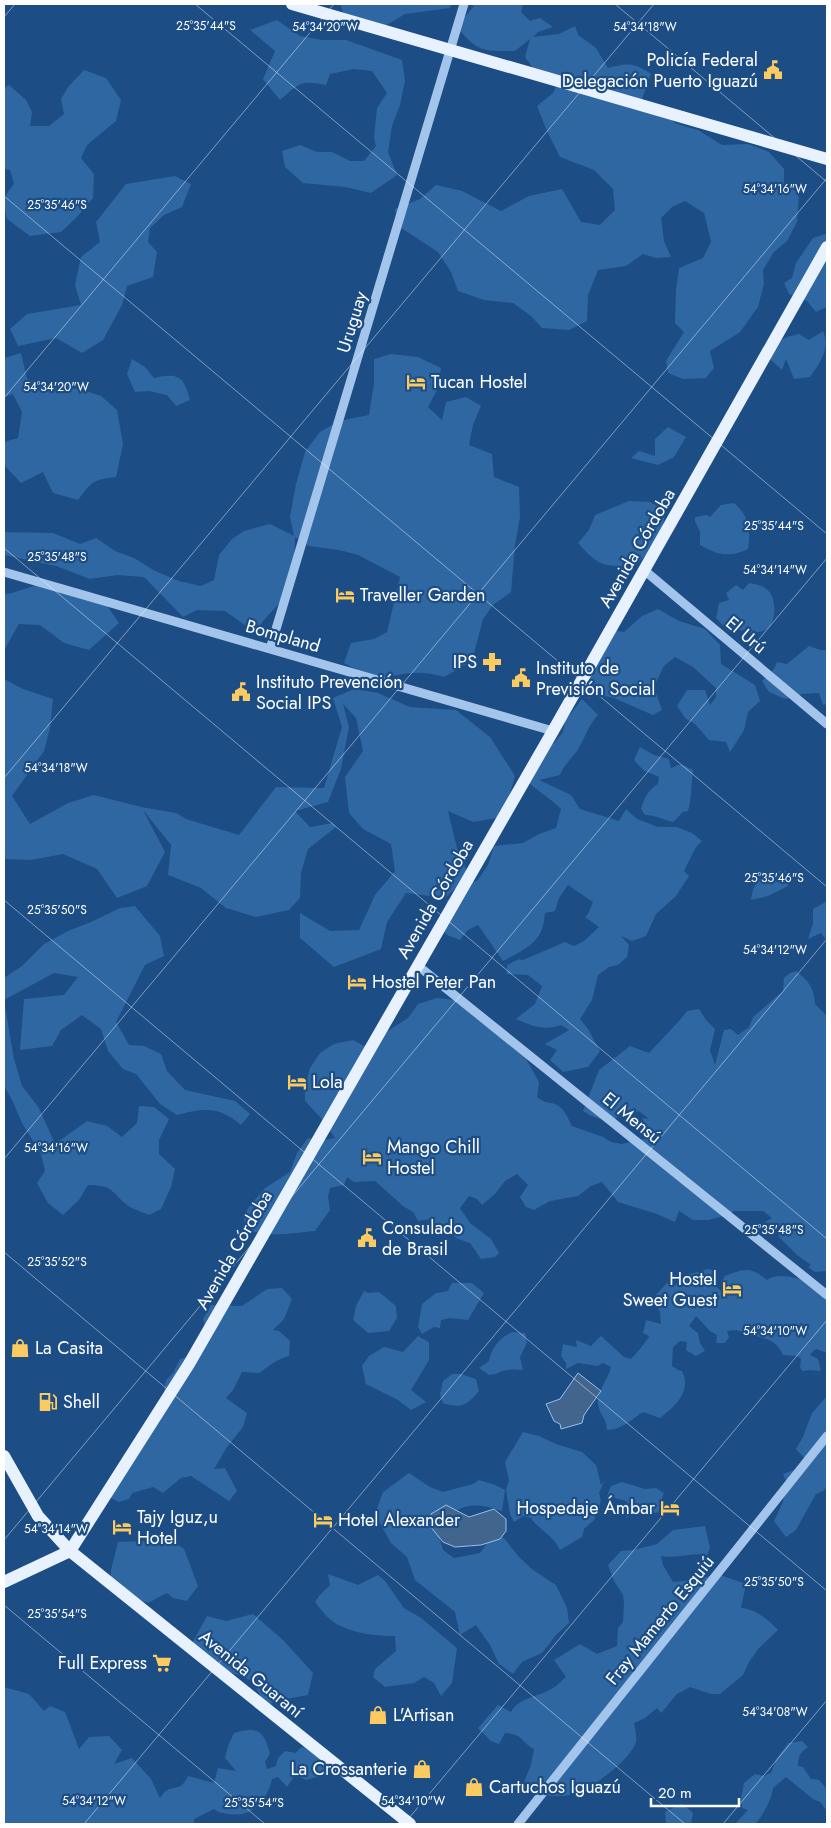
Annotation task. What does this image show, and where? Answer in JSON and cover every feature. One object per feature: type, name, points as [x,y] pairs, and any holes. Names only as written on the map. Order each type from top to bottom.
[{"type":"main road","points":[[292,4],[827,159]]},
{"type":"main road","name":"Avenida Córdoba","points":[[70,1551],[189,1364],[553,731],[827,247]]},
{"type":"main road","name":"Avenida Guaraní","points":[[4,1456],[38,1516],[70,1551],[410,1824]]},
{"type":"main road","points":[[4,1582],[70,1551]]},
{"type":"street","name":"Uruguay","points":[[270,649],[464,4]]},
{"type":"street","name":"El Urú","points":[[644,570],[827,724]]},
{"type":"street","name":"Bompland","points":[[4,572],[553,731]]},
{"type":"street","name":"El Mensú","points":[[417,965],[827,1295]]},
{"type":"street","name":"Fray Mamerto Esquiú","points":[[518,1824],[827,1436]]},
{"type":"shaded area","points":[[340,4],[451,4],[450,8],[405,14],[380,29],[346,20]]},
{"type":"shaded area","points":[[470,4],[523,4],[521,12],[530,21],[540,18],[553,27],[538,32],[533,37],[559,34],[575,26],[578,35],[596,48],[608,68],[631,65],[640,67],[651,74],[642,99],[677,124],[698,130],[722,145],[748,144],[769,152],[784,169],[784,184],[799,193],[797,222],[787,241],[774,252],[763,270],[764,283],[758,307],[740,332],[710,351],[714,368],[706,378],[683,379],[668,373],[666,361],[684,332],[675,323],[679,268],[703,258],[711,242],[704,213],[685,201],[672,207],[661,218],[664,241],[671,257],[656,258],[643,254],[626,266],[598,270],[588,295],[587,321],[569,330],[542,328],[531,316],[513,303],[484,300],[458,291],[451,272],[438,252],[398,226],[395,209],[420,199],[436,185],[462,191],[501,211],[529,196],[562,189],[581,222],[600,225],[615,210],[613,189],[594,170],[560,157],[547,131],[537,106],[553,93],[561,76],[538,75],[525,57],[530,39],[515,51],[496,51],[476,46],[457,27],[474,6]]},
{"type":"shaded area","points":[[277,20],[300,36],[322,40],[346,40],[402,60],[405,81],[400,105],[392,126],[388,152],[397,175],[371,193],[345,187],[303,183],[285,167],[282,151],[300,145],[317,152],[332,152],[350,161],[364,161],[376,146],[374,138],[377,108],[387,93],[372,71],[354,69],[330,74],[326,85],[305,83],[296,86],[280,100],[263,79],[275,51],[250,30]]},
{"type":"shaded area","points":[[84,70],[106,78],[121,100],[116,121],[87,145],[81,158],[94,174],[93,198],[61,232],[30,236],[7,219],[5,208],[5,196],[14,184],[10,170],[4,169],[4,88],[9,85],[26,100],[32,112],[30,126],[49,126],[64,114],[61,99],[69,86]]},
{"type":"shaded area","points":[[175,176],[191,184],[182,207],[164,215],[150,228],[148,242],[157,252],[153,277],[127,286],[122,305],[103,340],[82,353],[56,338],[18,346],[10,329],[27,314],[81,305],[75,285],[81,257],[100,242],[96,222],[126,184]]},
{"type":"shaded area","points":[[827,234],[827,307],[816,312],[807,301],[789,294],[784,283],[792,278],[796,263],[813,238]]},
{"type":"shaded area","points":[[823,331],[826,343],[825,349],[821,361],[810,377],[794,379],[786,359],[782,370],[762,348],[799,334],[809,340]]},
{"type":"shaded area","points":[[21,353],[27,379],[55,388],[80,389],[101,396],[117,410],[123,444],[116,477],[94,482],[78,500],[53,493],[43,472],[21,483],[4,465],[4,442],[18,438],[22,412],[13,394],[4,397],[4,358]]},
{"type":"shaded area","points":[[391,354],[418,357],[441,368],[438,388],[428,407],[442,420],[446,402],[466,397],[481,406],[473,425],[469,445],[492,454],[494,477],[519,487],[520,517],[515,545],[511,592],[493,605],[483,619],[472,661],[444,677],[418,673],[402,674],[376,680],[344,663],[351,643],[374,639],[387,632],[400,577],[358,555],[309,546],[295,537],[294,569],[285,597],[263,621],[256,633],[225,611],[197,610],[183,617],[144,577],[117,575],[90,579],[56,566],[4,555],[4,532],[53,533],[80,544],[96,538],[115,551],[134,558],[155,571],[179,581],[201,586],[214,580],[219,555],[232,539],[244,531],[270,524],[294,536],[290,517],[296,484],[305,452],[320,432],[339,421],[369,415],[374,383],[374,359]]},
{"type":"shaded area","points":[[132,359],[145,367],[154,378],[175,376],[179,378],[183,381],[190,400],[176,406],[167,395],[149,391],[135,392],[127,374]]},
{"type":"shaded area","points":[[668,427],[686,437],[674,457],[658,465],[631,458],[639,451],[655,456],[655,439]]},
{"type":"shaded area","points":[[629,501],[650,502],[665,510],[662,539],[635,566],[603,564],[592,557],[578,543],[589,530],[595,515]]},
{"type":"shaded area","points":[[734,503],[743,513],[748,523],[748,549],[735,554],[724,554],[700,545],[700,532],[695,517],[707,515],[710,517],[721,505]]},
{"type":"shaded area","points":[[43,583],[104,601],[119,623],[89,650],[64,643],[40,625],[19,624],[4,650],[4,594]]},
{"type":"shaded area","points":[[749,583],[762,586],[772,596],[774,614],[771,624],[765,630],[752,634],[745,630],[729,632],[716,618],[719,603],[729,600],[726,593],[736,585],[743,590]]},
{"type":"shaded area","points":[[658,609],[679,621],[705,629],[720,645],[721,664],[755,685],[760,701],[748,712],[744,730],[730,752],[726,742],[709,740],[695,724],[685,718],[677,706],[687,690],[705,690],[710,705],[716,697],[716,688],[693,667],[675,657],[664,666],[654,687],[662,710],[653,715],[614,698],[596,694],[588,699],[588,670],[611,630],[624,632],[642,616]]},
{"type":"shaded area","points":[[809,646],[820,650],[827,650],[827,704],[823,705],[819,693],[802,694],[785,699],[769,692],[762,681],[774,669],[777,662],[787,664]]},
{"type":"shaded area","points":[[4,679],[23,689],[53,699],[50,728],[44,751],[12,796],[30,824],[68,803],[94,795],[141,807],[176,813],[186,819],[239,835],[276,787],[324,788],[342,727],[333,698],[354,689],[378,693],[410,707],[456,710],[490,737],[515,776],[503,817],[473,822],[448,811],[457,848],[469,876],[445,898],[406,893],[387,922],[381,949],[334,967],[300,938],[300,913],[330,931],[359,930],[375,895],[395,871],[391,844],[363,829],[349,813],[345,777],[363,751],[356,718],[343,704],[349,727],[341,769],[328,802],[295,811],[310,827],[333,823],[336,827],[308,849],[301,873],[300,898],[289,910],[256,917],[226,908],[201,888],[168,875],[171,845],[143,810],[165,852],[147,886],[117,898],[97,869],[63,854],[31,860],[4,859]]},
{"type":"shaded area","points":[[582,699],[598,715],[577,751],[560,775],[539,780],[571,795],[580,809],[619,821],[626,809],[637,819],[658,827],[677,827],[692,833],[702,841],[696,847],[684,871],[689,876],[676,896],[656,914],[646,936],[632,941],[621,936],[629,945],[627,957],[618,965],[609,967],[598,975],[592,1000],[580,1019],[600,1051],[588,1067],[563,1072],[550,1060],[557,1050],[545,1044],[569,1030],[561,1025],[549,1028],[538,1027],[516,1019],[535,1004],[542,986],[528,975],[507,974],[507,965],[565,942],[574,946],[584,941],[599,927],[585,917],[593,902],[568,885],[559,898],[555,911],[545,913],[542,929],[536,940],[503,961],[478,925],[468,930],[460,940],[447,935],[440,926],[447,901],[465,882],[477,881],[488,865],[494,846],[523,843],[539,834],[556,828],[561,809],[525,779],[542,750],[554,743],[563,732],[565,721]]},
{"type":"shaded area","points":[[640,747],[654,755],[669,759],[671,768],[681,764],[693,770],[688,811],[683,812],[673,822],[645,815],[641,809],[647,795],[658,784],[659,777],[643,770],[634,760]]},
{"type":"shaded area","points":[[773,871],[786,871],[788,886],[768,896],[751,900],[757,882]]},
{"type":"shaded area","points":[[827,901],[827,941],[821,933],[808,939],[813,924],[813,909]]},
{"type":"shaded area","points":[[135,906],[160,936],[164,956],[145,965],[116,1022],[129,1045],[144,1046],[161,1054],[167,1071],[185,1090],[235,1101],[250,1114],[241,1125],[226,1114],[211,1110],[177,1115],[160,1104],[136,1074],[123,1069],[108,1051],[101,1029],[82,1015],[61,1030],[52,1046],[20,1050],[24,999],[64,995],[78,977],[54,973],[4,1000],[4,978],[22,966],[44,944],[120,908]]},
{"type":"shaded area","points":[[796,971],[810,985],[815,1004],[827,1016],[827,1271],[815,1272],[808,1267],[811,1265],[797,1255],[779,1237],[778,1227],[765,1222],[772,1218],[763,1211],[734,1211],[708,1220],[693,1220],[679,1211],[675,1222],[657,1214],[618,1202],[602,1182],[591,1186],[578,1196],[550,1201],[534,1210],[526,1207],[520,1197],[528,1185],[517,1174],[505,1181],[495,1194],[482,1205],[477,1199],[469,1196],[460,1208],[470,1223],[491,1239],[499,1253],[495,1257],[481,1259],[470,1243],[458,1239],[430,1219],[418,1221],[413,1212],[403,1206],[375,1181],[354,1182],[347,1177],[344,1185],[330,1188],[328,1197],[330,1210],[315,1231],[269,1234],[252,1231],[246,1225],[244,1219],[248,1208],[265,1188],[290,1172],[297,1153],[308,1138],[324,1140],[335,1138],[320,1117],[305,1101],[305,1087],[310,1068],[320,1053],[334,1044],[353,1040],[364,1046],[408,1018],[418,1004],[437,998],[463,1001],[475,1018],[489,1023],[520,1048],[539,1082],[537,1097],[560,1107],[572,1126],[603,1137],[611,1142],[622,1144],[651,1137],[642,1118],[649,1119],[639,1111],[617,1117],[613,1123],[591,1116],[583,1111],[599,1070],[630,1046],[649,1053],[687,1011],[699,1009],[715,1029],[710,1050],[715,1065],[724,1030],[731,1029],[738,1035],[749,1027],[753,1017],[783,991],[784,978]]},
{"type":"shaded area","points":[[4,1000],[14,1059],[22,1086],[39,1108],[55,1144],[87,1121],[107,1126],[122,1137],[137,1123],[139,1106],[154,1107],[169,1119],[159,1140],[159,1154],[175,1169],[171,1187],[161,1209],[149,1215],[130,1207],[109,1189],[97,1185],[88,1185],[79,1200],[63,1215],[48,1203],[37,1183],[45,1171],[41,1154],[22,1123],[4,1086]]},
{"type":"shaded area","points":[[709,1269],[714,1271],[717,1278],[714,1284],[722,1292],[722,1281],[725,1276],[742,1270],[756,1272],[767,1280],[772,1277],[785,1276],[820,1285],[827,1301],[827,1353],[816,1349],[810,1355],[818,1359],[821,1371],[803,1371],[800,1368],[801,1359],[798,1356],[783,1355],[770,1340],[739,1331],[727,1331],[729,1337],[725,1343],[716,1343],[717,1335],[710,1331],[696,1316],[689,1326],[698,1333],[700,1343],[705,1351],[696,1356],[686,1350],[687,1342],[680,1341],[673,1347],[672,1366],[682,1371],[685,1379],[685,1386],[680,1398],[660,1418],[643,1412],[622,1426],[607,1430],[606,1422],[600,1412],[598,1398],[611,1367],[603,1363],[598,1366],[578,1363],[566,1369],[566,1363],[561,1356],[563,1344],[577,1347],[576,1340],[591,1346],[601,1336],[624,1357],[631,1359],[649,1336],[643,1333],[646,1320],[661,1324],[660,1312],[653,1298],[667,1283],[674,1286],[682,1276]]},
{"type":"shaded area","points":[[452,1283],[472,1283],[484,1293],[468,1320],[450,1318],[441,1320],[440,1328],[434,1327],[422,1334],[418,1327],[422,1304],[436,1293],[448,1291]]},
{"type":"shaded area","points":[[282,1288],[292,1299],[284,1319],[273,1330],[279,1331],[290,1341],[289,1356],[277,1361],[259,1373],[242,1372],[233,1390],[226,1398],[247,1413],[243,1427],[227,1447],[214,1469],[225,1468],[237,1491],[229,1501],[191,1476],[181,1478],[163,1493],[153,1487],[132,1493],[129,1499],[119,1502],[107,1496],[159,1418],[166,1380],[173,1373],[180,1359],[195,1355],[207,1334],[203,1319],[211,1305],[242,1306],[267,1289]]},
{"type":"shaded area","points":[[364,1291],[368,1293],[379,1292],[396,1306],[397,1318],[389,1331],[368,1333],[353,1320],[356,1306]]},
{"type":"shaded area","points":[[512,1332],[525,1333],[527,1343],[520,1357],[523,1370],[502,1371],[489,1375],[479,1368],[489,1361],[494,1347],[500,1340]]},
{"type":"shaded area","points":[[418,1336],[429,1342],[429,1360],[411,1390],[426,1402],[411,1410],[398,1400],[366,1384],[362,1366],[369,1356],[384,1347],[403,1352]]},
{"type":"shaded area","points":[[578,1373],[601,1391],[584,1415],[582,1423],[561,1429],[560,1424],[554,1421],[546,1404],[560,1399]]},
{"type":"shaded area","points":[[452,1374],[461,1374],[476,1379],[479,1391],[464,1405],[455,1406],[443,1403],[440,1394],[443,1381]]},
{"type":"shaded area","points":[[827,1396],[827,1487],[816,1494],[796,1530],[786,1537],[774,1521],[788,1486],[783,1474],[794,1470],[807,1461],[796,1449],[803,1437],[812,1413]]},
{"type":"shaded area","points":[[523,1432],[582,1452],[596,1465],[601,1485],[605,1480],[599,1493],[601,1501],[594,1520],[584,1529],[582,1537],[560,1550],[554,1541],[531,1518],[523,1516],[514,1522],[510,1514],[506,1490],[509,1480],[505,1462]]},
{"type":"shaded area","points":[[409,1473],[430,1487],[443,1492],[473,1484],[479,1480],[505,1490],[502,1511],[482,1506],[466,1506],[452,1513],[436,1526],[443,1550],[454,1558],[480,1553],[497,1530],[520,1558],[533,1570],[556,1585],[567,1608],[569,1623],[556,1635],[542,1653],[522,1662],[513,1674],[499,1664],[490,1645],[476,1625],[460,1635],[455,1612],[415,1580],[407,1557],[391,1543],[375,1514],[383,1492]]},
{"type":"shaded area","points":[[622,1482],[645,1489],[656,1488],[664,1493],[661,1501],[661,1512],[638,1515],[634,1513],[626,1518],[627,1501],[607,1496],[611,1486]]},
{"type":"shaded area","points":[[446,1505],[469,1517],[494,1509],[506,1519],[506,1531],[500,1539],[481,1545],[455,1547],[443,1542],[430,1526],[431,1514]]},
{"type":"shaded area","points":[[705,1526],[710,1548],[707,1555],[661,1556],[663,1565],[673,1582],[695,1580],[717,1574],[746,1584],[741,1608],[761,1615],[778,1630],[759,1648],[743,1675],[720,1694],[711,1694],[690,1687],[677,1694],[661,1713],[657,1708],[645,1718],[634,1723],[636,1742],[632,1750],[626,1758],[597,1782],[578,1793],[564,1796],[548,1796],[527,1791],[524,1782],[531,1765],[534,1749],[516,1735],[511,1734],[505,1733],[499,1744],[491,1741],[478,1728],[498,1705],[511,1712],[514,1707],[523,1701],[546,1692],[557,1685],[566,1677],[554,1660],[580,1644],[597,1654],[617,1646],[618,1628],[623,1622],[624,1602],[623,1595],[614,1581],[608,1565],[621,1551],[657,1544],[673,1530]]},
{"type":"shaded area","points":[[171,1540],[184,1549],[198,1586],[187,1601],[173,1598],[167,1593],[148,1603],[110,1588],[111,1570],[118,1542]]},
{"type":"shaded area","points":[[328,1574],[358,1585],[378,1575],[385,1581],[404,1608],[421,1618],[457,1648],[452,1683],[441,1696],[434,1683],[424,1677],[414,1683],[385,1687],[373,1677],[375,1669],[396,1651],[395,1636],[360,1633],[347,1629],[330,1619],[315,1602],[330,1585]]},
{"type":"shaded area","points":[[253,1614],[283,1640],[313,1673],[308,1695],[266,1705],[252,1681],[219,1667],[191,1645],[207,1616],[226,1621]]},
{"type":"shaded area","points":[[4,1687],[29,1694],[44,1711],[50,1706],[65,1712],[79,1749],[89,1737],[109,1736],[122,1750],[114,1764],[132,1758],[151,1779],[160,1798],[166,1791],[182,1785],[188,1776],[214,1783],[218,1768],[236,1771],[225,1758],[228,1746],[234,1733],[249,1730],[259,1732],[268,1746],[270,1754],[265,1762],[267,1769],[276,1766],[278,1758],[285,1751],[296,1753],[300,1748],[304,1747],[324,1761],[324,1775],[306,1780],[295,1775],[287,1787],[278,1777],[272,1779],[262,1801],[251,1810],[237,1815],[222,1813],[214,1809],[194,1819],[194,1824],[4,1824]]},
{"type":"shaded area","points":[[802,1741],[808,1747],[800,1755],[798,1766],[803,1767],[811,1779],[819,1780],[827,1789],[827,1811],[820,1802],[813,1799],[786,1777],[773,1788],[767,1807],[756,1823],[735,1824],[748,1810],[742,1808],[741,1798],[744,1783],[755,1774],[764,1776],[771,1773],[777,1758],[788,1743]]},
{"type":"shaded area","points":[[681,1804],[693,1813],[691,1824],[666,1824],[665,1812]]},
{"type":"place","name":"Policía Federal Delegación Puerto Iguazú","points":[[773,70]]},
{"type":"place","name":"Tucan Hostel","points":[[416,382]]},
{"type":"place","name":"Traveller Garden","points":[[345,595]]},
{"type":"place","name":"IPS","points":[[492,662]]},
{"type":"place","name":"Instituto de Previsión Social","points":[[521,678]]},
{"type":"place","name":"Instituto Prevención Social IPS","points":[[241,692]]},
{"type":"place","name":"Hostel Peter Pan","points":[[357,982]]},
{"type":"place","name":"Lola","points":[[297,1082]]},
{"type":"place","name":"Mango Chill Hostel","points":[[372,1157]]},
{"type":"place","name":"Consulado de Brasil","points":[[367,1238]]},
{"type":"place","name":"Hostel Sweet Guest","points":[[732,1289]]},
{"type":"place","name":"La Casita","points":[[20,1348]]},
{"type":"place","name":"Shell","points":[[48,1402]]},
{"type":"place","name":"Hospedaje Ámbar","points":[[670,1508]]},
{"type":"place","name":"Hotel Alexander","points":[[323,1520]]},
{"type":"place","name":"Tajy Iguz,u Hotel","points":[[122,1527]]},
{"type":"place","name":"Full Express","points":[[162,1663]]},
{"type":"place","name":"L'Artisan","points":[[378,1715]]},
{"type":"place","name":"La Crossanterie","points":[[422,1769]]},
{"type":"place","name":"Cartuchos Iguazú","points":[[474,1787]]}]
